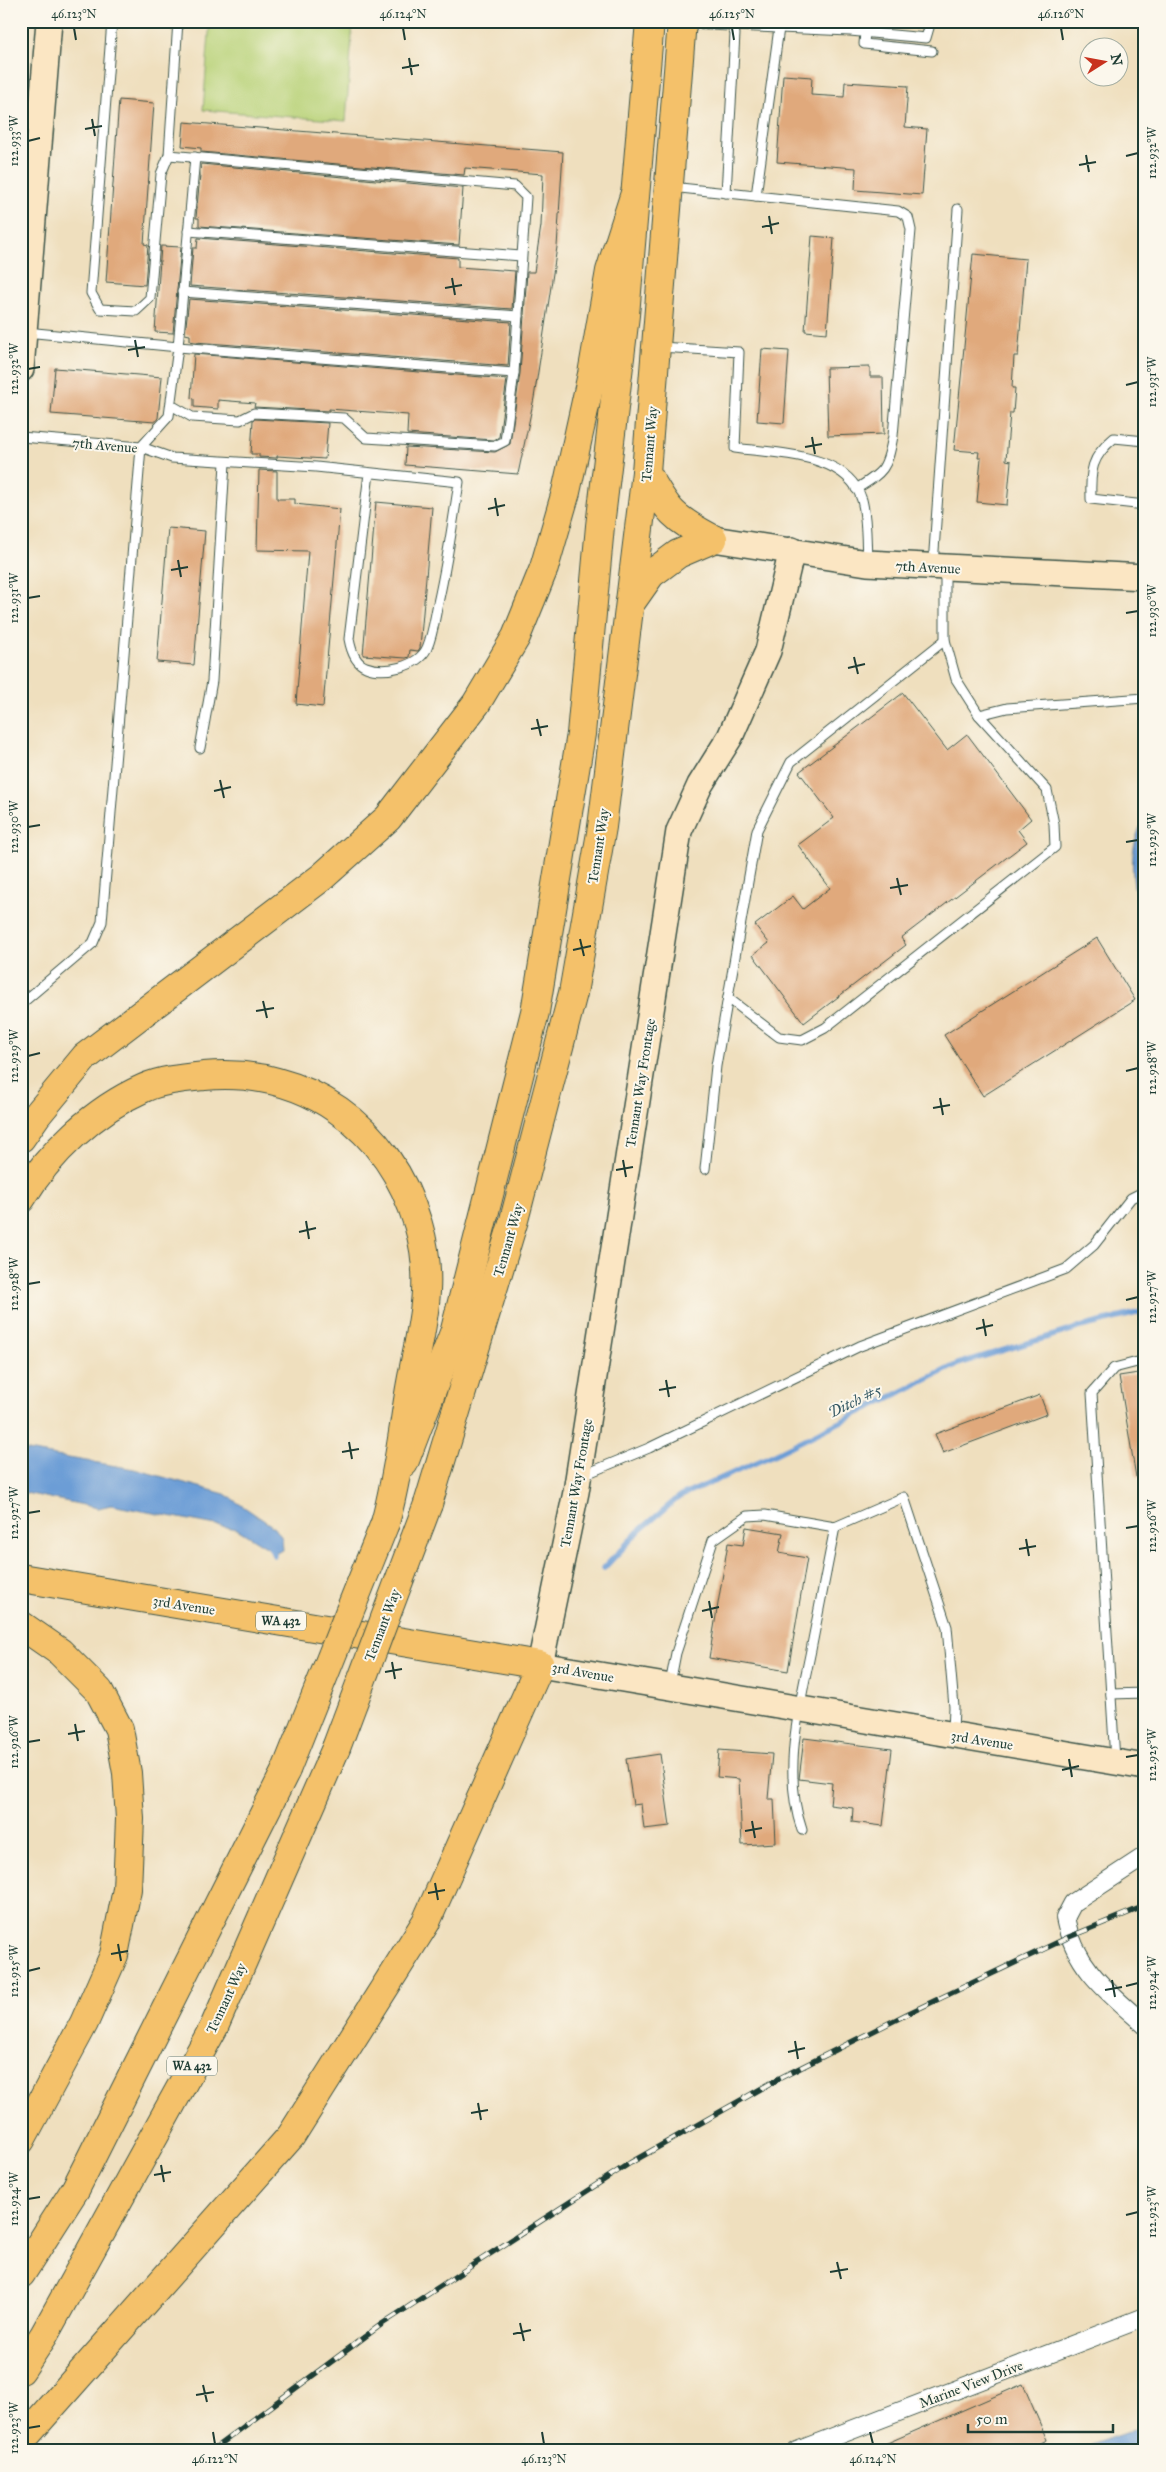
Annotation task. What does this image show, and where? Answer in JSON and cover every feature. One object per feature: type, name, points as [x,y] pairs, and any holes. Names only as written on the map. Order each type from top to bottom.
[{"type":"main road","points":[[21,369],[49,21]]},
{"type":"main road","name":"Tennant Way","points":[[21,2274],[76,2188],[286,1770],[385,1523],[396,1485],[455,1330],[535,1012],[581,734],[600,526],[625,315],[650,21]]},
{"type":"main road","name":"Tennant Way","points":[[21,2370],[44,2335],[214,2027],[336,1748],[428,1504],[514,1220],[573,993],[602,828],[632,600],[646,472],[682,22]]},
{"type":"main road","points":[[21,1138],[37,1115],[85,1057],[322,877],[388,818],[476,704],[516,637],[544,568],[568,483],[592,374],[610,271],[635,193]]},
{"type":"main road","points":[[646,472],[665,506],[683,523],[713,539]]},
{"type":"main road","points":[[632,600],[651,574],[678,554],[713,539]]},
{"type":"main road","name":"7th Avenue","points":[[713,539],[792,550],[868,564],[1145,577]]},
{"type":"main road","name":"Tennant Way Frontage","points":[[540,1665],[579,1477],[679,831],[700,785],[730,737],[768,651],[792,550]]},
{"type":"main road","points":[[21,1199],[62,1146],[108,1108],[145,1087],[181,1078],[215,1075],[249,1076],[274,1081],[308,1092],[332,1105],[357,1124],[377,1144],[397,1173],[419,1226],[425,1257],[427,1293],[422,1333],[409,1392],[396,1485]]},
{"type":"main road","name":"3rd Avenue","points":[[21,1578],[1145,1767]]},
{"type":"main road","points":[[21,1625],[60,1652],[99,1691],[119,1729],[127,1773],[130,1819],[128,1890],[114,1955],[84,2023],[21,2140]]},
{"type":"main road","points":[[21,2441],[291,2136],[426,1922],[540,1665]]},
{"type":"street","points":[[1145,1856],[1073,1904],[1065,1918],[1069,1937],[1092,1977],[1145,2025]]},
{"type":"street","name":"Marine View Drive","points":[[797,2451],[1145,2318]]},
{"type":"lane","points":[[112,21],[91,292],[100,309],[136,311],[150,298],[161,174],[169,154],[178,21]]},
{"type":"lane","points":[[682,22],[864,32],[926,38],[931,21]]},
{"type":"lane","points":[[726,193],[736,42],[732,24]]},
{"type":"lane","points":[[756,196],[779,28]]},
{"type":"lane","points":[[864,32],[864,44],[932,51]]},
{"type":"lane","points":[[169,154],[515,186],[526,197],[514,373],[505,441],[495,446],[366,438],[344,418],[254,413],[240,420],[192,417],[171,405]]},
{"type":"lane","points":[[21,1004],[93,943],[102,922],[140,447],[169,416],[178,347],[195,157]]},
{"type":"lane","points":[[669,187],[898,211],[908,217],[911,230],[894,436],[889,461],[879,475],[856,489]]},
{"type":"lane","points":[[728,998],[779,1036],[802,1040],[825,1028],[1056,847],[1054,824],[1047,790],[979,714],[956,679],[945,640],[939,568],[958,209]]},
{"type":"lane","points":[[188,231],[522,256]]},
{"type":"lane","points":[[182,292],[518,316]]},
{"type":"lane","points":[[24,331],[178,347],[514,373]]},
{"type":"lane","points":[[657,346],[739,352],[735,448],[822,461],[838,469],[856,489],[862,499],[868,564]]},
{"type":"lane","name":"7th Avenue","points":[[21,437],[140,447],[172,458],[225,463],[316,467],[369,472],[459,482],[449,553],[427,649],[414,661],[398,668],[379,669],[365,667],[357,661],[350,649],[349,639],[369,472]]},
{"type":"lane","points":[[1145,441],[1114,438],[1099,450],[1090,472],[1091,499],[1145,505]]},
{"type":"lane","points":[[200,748],[212,681],[225,463]]},
{"type":"lane","points":[[705,1170],[716,1066],[756,830],[791,762],[945,640]]},
{"type":"lane","points":[[979,714],[1007,708],[1145,698]]},
{"type":"lane","points":[[579,1477],[649,1448],[860,1346],[1066,1269],[1094,1245],[1131,1198],[1145,1191]]},
{"type":"lane","points":[[1115,1762],[1092,1393],[1114,1368],[1145,1360]]},
{"type":"lane","points":[[670,1687],[676,1653],[713,1540],[747,1516],[765,1515],[835,1527],[904,1497],[947,1627],[954,1707],[953,1735]]},
{"type":"lane","points":[[802,1830],[794,1807],[792,1783],[798,1709],[835,1527]]},
{"type":"lane","points":[[1111,1694],[1145,1693]]},
{"type":"green space","points":[[210,21],[353,21],[346,121],[203,110]]},
{"type":"water","points":[[1145,817],[1145,939],[1135,892],[1133,862],[1138,832]]},
{"type":"water","points":[[21,1450],[134,1469],[225,1494],[275,1528],[282,1538],[283,1550],[276,1553],[237,1529],[111,1505],[98,1508],[21,1492]]},
{"type":"water","points":[[1145,2426],[1145,2451],[1073,2451]]},
{"type":"building","points":[[783,75],[812,77],[811,95],[844,97],[845,82],[908,86],[905,127],[927,129],[922,195],[855,190],[856,168],[777,162]]},
{"type":"building","points":[[119,100],[154,103],[144,244],[148,245],[145,285],[106,282]]},
{"type":"building","points":[[184,122],[563,152],[557,247],[534,398],[518,474],[405,465],[406,447],[495,452],[510,444],[520,373],[527,272],[534,272],[541,226],[543,174],[465,168],[464,175],[201,152],[201,148],[182,146]]},
{"type":"building","points":[[201,164],[463,188],[459,245],[199,226],[199,218],[196,218]]},
{"type":"building","points":[[812,236],[834,238],[827,333],[805,331]]},
{"type":"building","points":[[198,238],[458,258],[458,267],[515,271],[512,309],[190,286],[193,248],[197,248]]},
{"type":"building","points":[[161,246],[181,247],[173,333],[155,332]]},
{"type":"building","points":[[973,254],[1026,259],[1018,356],[1014,356],[1012,388],[1015,388],[1013,413],[1010,413],[1006,460],[1011,461],[1007,505],[977,502],[981,458],[978,458],[979,452],[954,450]]},
{"type":"building","points":[[189,299],[511,322],[508,366],[190,341],[190,335],[185,334]]},
{"type":"building","points":[[762,349],[789,351],[784,423],[757,421]]},
{"type":"building","points":[[194,354],[507,379],[499,437],[494,440],[407,434],[408,415],[329,409],[329,411],[254,407],[255,403],[218,400],[218,409],[194,407],[194,399],[191,398]]},
{"type":"building","points":[[870,367],[870,377],[883,377],[884,434],[828,436],[826,368]]},
{"type":"building","points":[[55,368],[162,377],[158,418],[155,422],[51,414]]},
{"type":"building","points":[[253,420],[328,423],[325,459],[277,456],[277,458],[259,457],[259,454],[251,454]]},
{"type":"building","points":[[259,470],[277,471],[277,499],[295,499],[295,504],[340,509],[323,707],[296,704],[308,551],[257,550]]},
{"type":"building","points":[[376,502],[432,507],[420,648],[418,651],[410,650],[409,657],[406,658],[363,655]]},
{"type":"building","points":[[168,528],[205,531],[194,665],[157,662]]},
{"type":"building","points":[[903,693],[947,750],[967,734],[1031,819],[1018,830],[1027,842],[901,938],[906,945],[804,1023],[753,955],[769,943],[755,925],[793,896],[803,909],[830,888],[798,845],[834,818],[799,772]]},
{"type":"building","points":[[1097,938],[1135,1000],[983,1096],[944,1035]]},
{"type":"building","points":[[1145,1372],[1145,1476],[1136,1477],[1119,1376]]},
{"type":"building","points":[[1040,1395],[1047,1414],[943,1453],[935,1434]]},
{"type":"building","points":[[746,1527],[783,1533],[779,1553],[807,1558],[788,1671],[709,1658],[728,1543],[743,1545]]},
{"type":"building","points":[[804,1738],[892,1749],[883,1826],[852,1822],[853,1808],[830,1805],[832,1783],[799,1779]]},
{"type":"building","points":[[719,1750],[772,1754],[768,1799],[774,1799],[776,1843],[742,1845],[739,1779],[717,1777]]},
{"type":"building","points":[[660,1754],[670,1826],[644,1829],[641,1804],[633,1805],[626,1759]]},
{"type":"building","points":[[1023,2384],[1047,2440],[1024,2451],[869,2451]]},
{"type":"waterway","name":"Ditch #5","points":[[604,1568],[639,1531],[679,1497],[773,1455],[958,1364],[1081,1327],[1145,1311]]},
{"type":"waterway","points":[[269,1544],[274,1555]]},
{"type":"railway","points":[[211,2451],[382,2324],[630,2163],[780,2078],[909,2013],[1069,1937],[1145,1906]]}]
